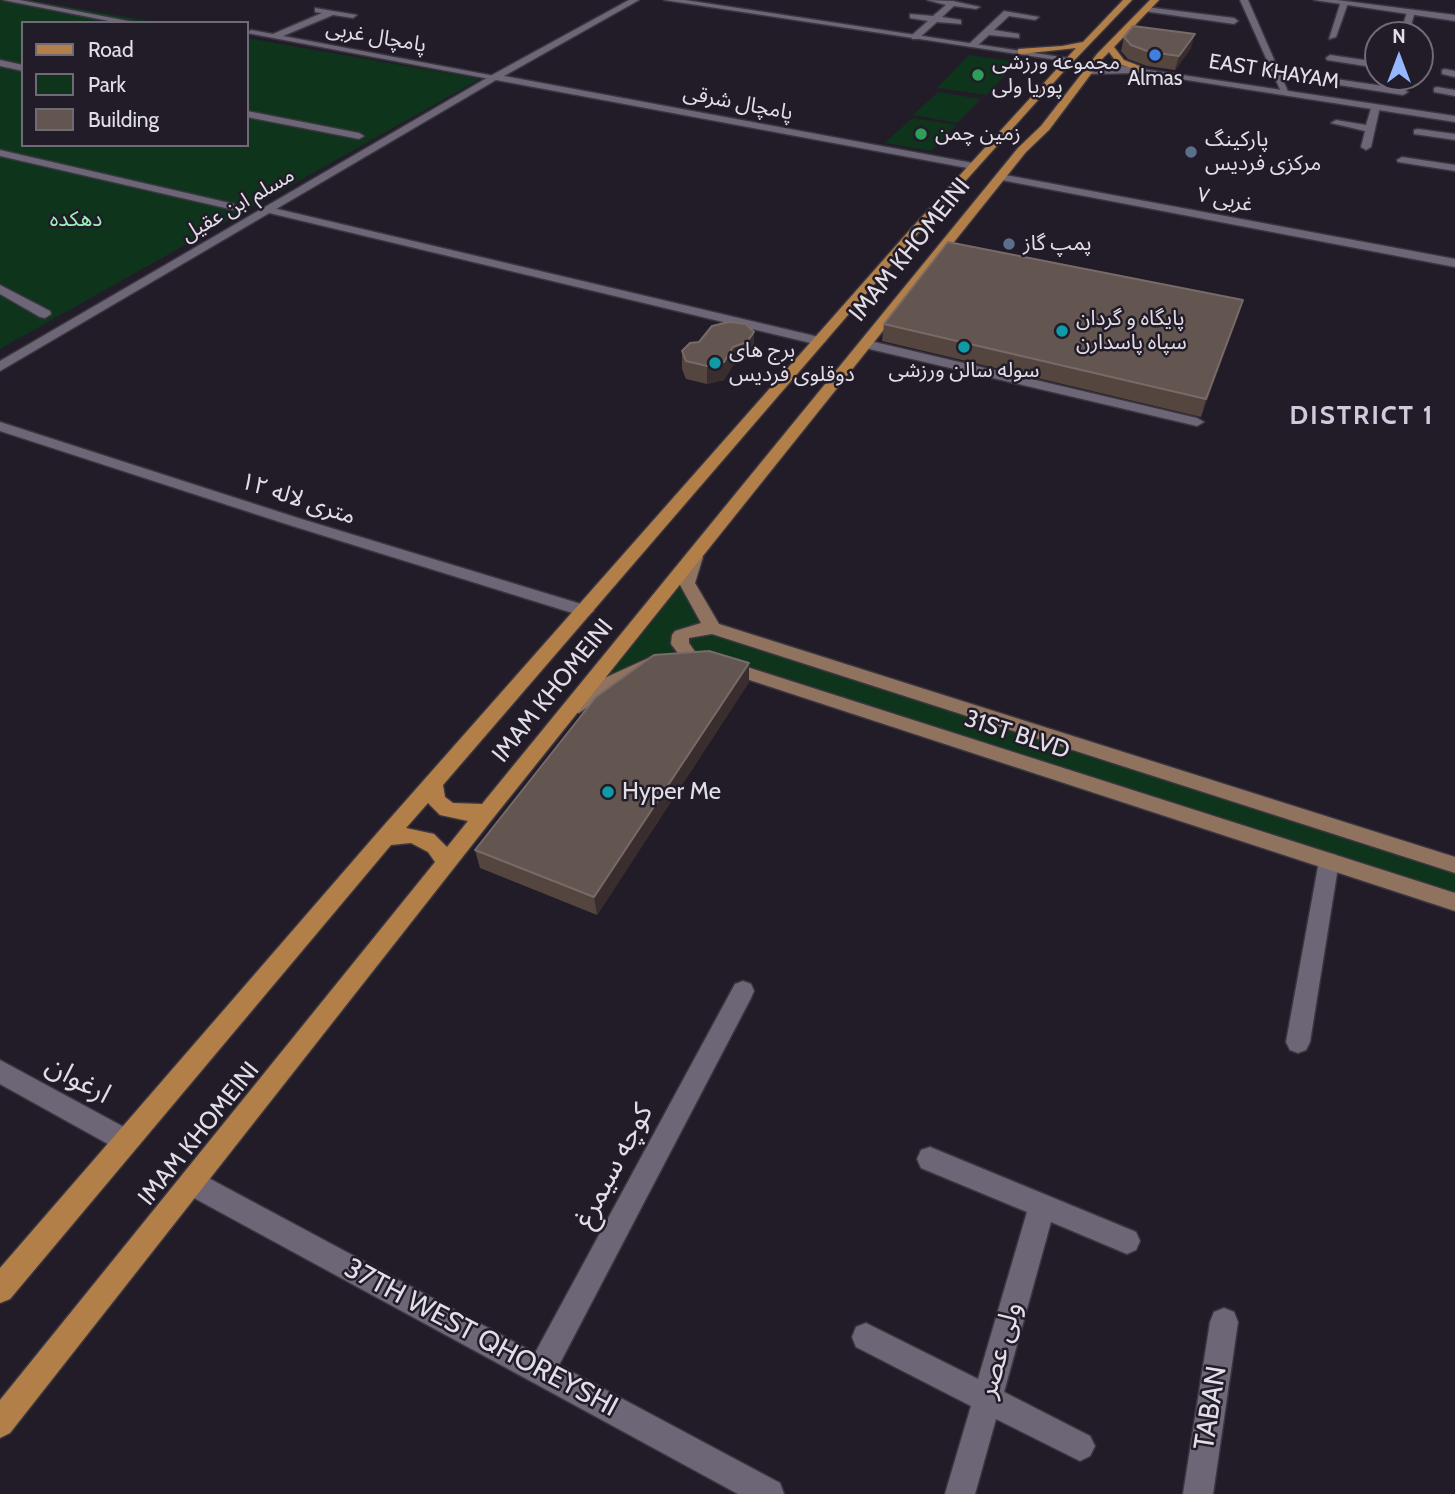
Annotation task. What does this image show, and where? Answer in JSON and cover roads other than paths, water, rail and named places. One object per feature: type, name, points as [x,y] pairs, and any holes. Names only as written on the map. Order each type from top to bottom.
[{"type":"main road","name":"IMAM KHOMEINI","points":[[0,1423],[487,812],[1000,177],[1045,128],[1087,71],[1155,0]]},
{"type":"main road","name":"IMAM KHOMEINI","points":[[0,1289],[385,838],[819,341],[1070,59],[1122,7]]},
{"type":"main road","points":[[1122,7],[1144,13]]},
{"type":"main road","points":[[1021,51],[1062,49],[1084,44]]},
{"type":"main road","points":[[1109,47],[1121,62],[1142,70]]},
{"type":"main road","points":[[1013,122],[1023,128],[1045,128]]},
{"type":"main road","points":[[695,557],[687,583],[713,628],[696,629],[681,635],[680,644],[699,657]]},
{"type":"main road","name":"31ST BLVD","points":[[713,628],[1455,865]]},
{"type":"main road","points":[[572,708],[606,685],[640,667],[662,659],[699,657]]},
{"type":"main road","name":"31ST BLVD","points":[[699,657],[1455,902]]},
{"type":"main road","points":[[433,785],[436,800],[447,810],[487,812]]},
{"type":"main road","points":[[385,838],[411,835],[427,840],[447,863]]},
{"type":"street","points":[[7,0],[123,21]]},
{"type":"street","name":"مسلم ابن عقیل","points":[[0,367],[495,77],[635,0]]},
{"type":"street","points":[[668,0],[1070,59]]},
{"type":"street","points":[[931,0],[976,6]]},
{"type":"street","points":[[1244,0],[1287,94]]},
{"type":"street","points":[[1318,0],[1455,18]]},
{"type":"street","points":[[915,37],[953,3]]},
{"type":"street","points":[[1332,37],[1344,3]]},
{"type":"street","points":[[314,9],[353,15]]},
{"type":"street","points":[[274,37],[332,12]]},
{"type":"street","points":[[1408,21],[1411,12]]},
{"type":"street","points":[[973,45],[1007,13],[1035,17]]},
{"type":"street","points":[[1144,13],[1234,21]]},
{"type":"street","points":[[913,16],[958,22]]},
{"type":"street","points":[[987,32],[1016,36]]},
{"type":"street","name":"پامچال غربی","points":[[249,38],[274,37],[495,77]]},
{"type":"street","points":[[249,38],[463,82]]},
{"type":"street","points":[[1330,58],[1363,63],[1346,103]]},
{"type":"street","points":[[0,63],[21,68]]},
{"type":"street","name":"EAST KHAYAM","points":[[1087,71],[1142,70],[1455,119]]},
{"type":"street","name":"پامچال شرقی","points":[[495,77],[973,166]]},
{"type":"street","points":[[1329,81],[1403,92]]},
{"type":"street","points":[[1437,90],[1455,93]]},
{"type":"street","points":[[1366,147],[1375,107]]},
{"type":"street","points":[[248,114],[359,136]]},
{"type":"street","points":[[1336,124],[1371,129]]},
{"type":"street","points":[[1418,132],[1453,150]]},
{"type":"street","points":[[1402,160],[1453,150]]},
{"type":"street","points":[[0,153],[234,207]]},
{"type":"street","name":"۷ غربی","points":[[1000,177],[1449,262]]},
{"type":"street","points":[[269,210],[819,341]]},
{"type":"street","points":[[0,289],[45,314]]},
{"type":"street","points":[[866,344],[1197,422]]},
{"type":"street","name":"۱۲ متری لاله","points":[[0,426],[292,521],[584,611]]},
{"type":"street","points":[[1298,1042],[1329,861]]},
{"type":"street","name":"کوچه سیمرغ","points":[[541,1371],[743,991]]},
{"type":"street","name":"ارغوان","points":[[0,1070],[126,1141]]},
{"type":"street","points":[[930,1159],[1128,1241]]},
{"type":"street","name":"37TH WEST QHOREYSHI","points":[[192,1183],[769,1494]]},
{"type":"street","name":"ولی عصر","points":[[960,1494],[1042,1206]]},
{"type":"street","name":"TABAN","points":[[1198,1494],[1224,1322]]},
{"type":"street","points":[[866,1337],[1080,1446]]},
{"type":"place","name":"Almas","points":[[1155,55]]},
{"type":"place","name":"مجموعه ورزشی پوریا ولی","points":[[978,75]]},
{"type":"place","name":"زمین چمن","points":[[921,134]]},
{"type":"place","name":"پارکینگ مرکزی فردیس","points":[[1191,152]]},
{"type":"place","name":"پمپ گاز","points":[[1009,244]]},
{"type":"place","name":"پایگاه و گردان سپاه پاسدارن","points":[[1062,331]]},
{"type":"place","name":"سوله سالن ورزشی","points":[[964,347]]},
{"type":"place","name":"برج های دوقلوی فردیس","points":[[715,363]]},
{"type":"place","name":"Hyper Me","points":[[608,792]]},
{"type":"district","name":"DISTRICT 1","points":[[1362,416]]},
{"type":"park label","name":"دهکده","points":[[76,220]]}]
